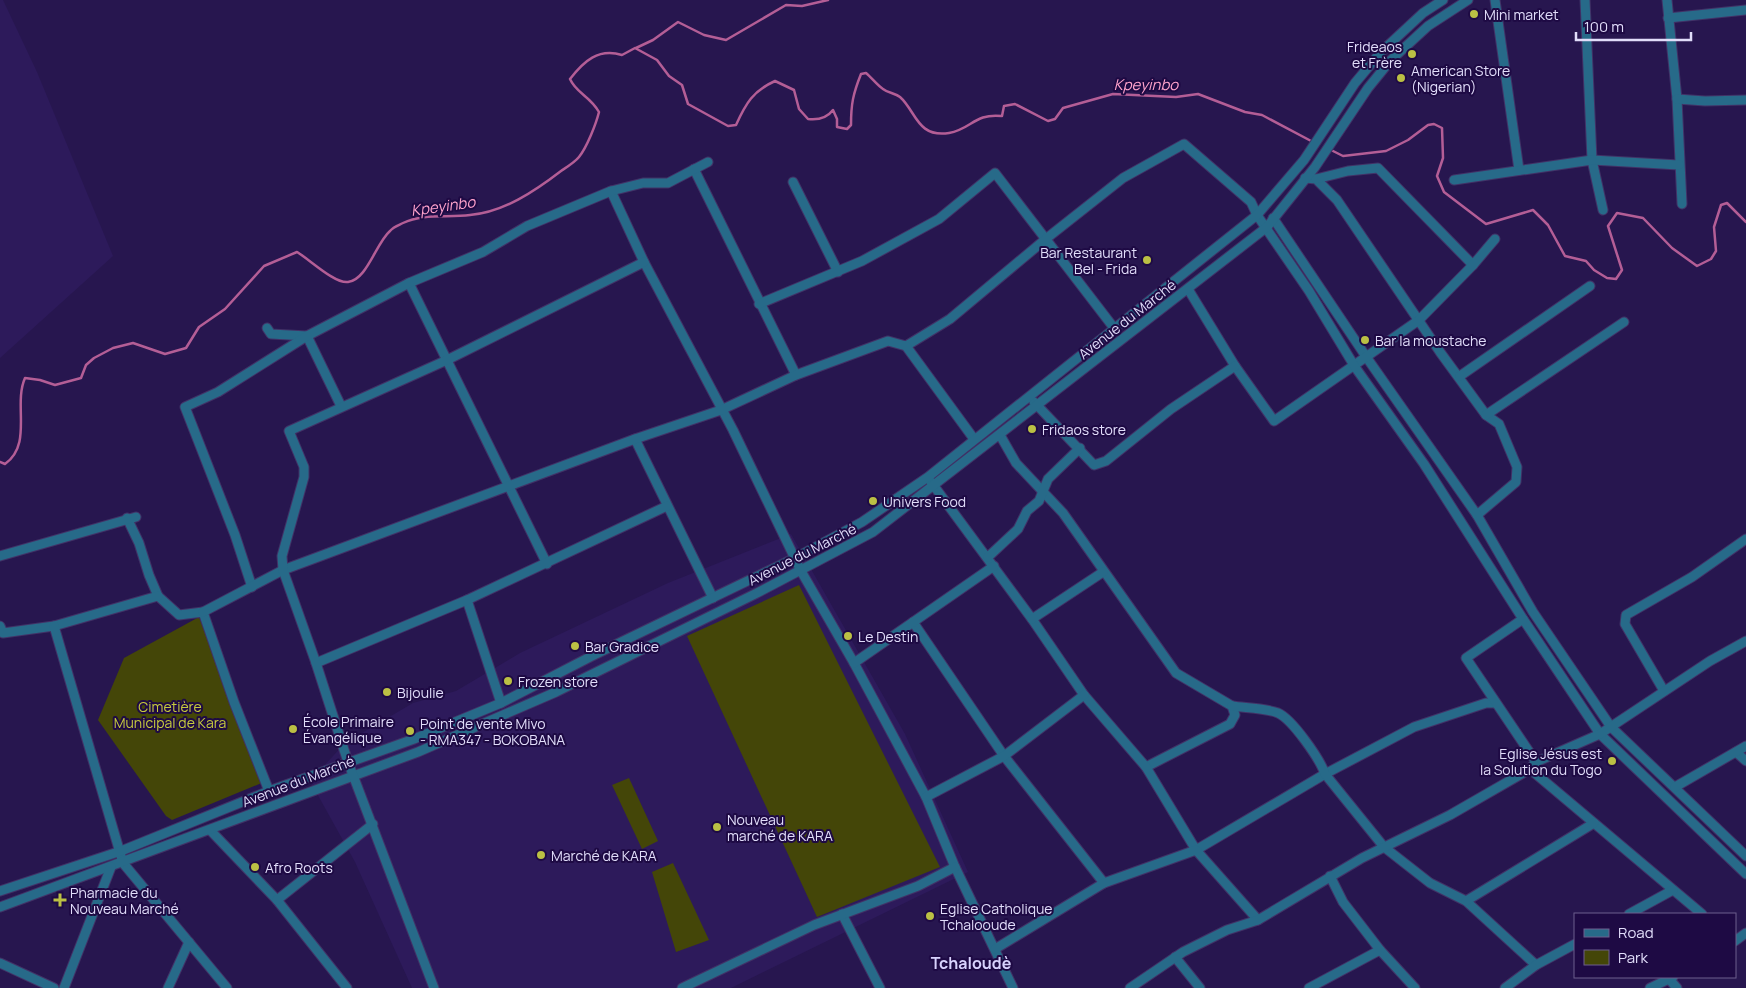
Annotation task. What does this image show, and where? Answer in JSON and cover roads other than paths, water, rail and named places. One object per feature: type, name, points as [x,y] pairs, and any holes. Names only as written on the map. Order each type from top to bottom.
[{"type":"street","name":"Avenue du Marché","points":[[0,891],[121,851],[269,791],[414,739],[501,703],[795,558],[862,522],[928,477],[1257,215],[1304,160],[1355,83],[1380,52],[1424,13],[1443,0]]},
{"type":"street","name":"Avenue du Marché","points":[[0,907],[123,863],[418,752],[556,692],[801,571],[873,532],[1038,407],[1267,227],[1315,167],[1368,88],[1390,61],[1428,26],[1468,0]]},
{"type":"street","points":[[1495,0],[1519,170]]},
{"type":"street","points":[[1585,0],[1592,160],[1602,210]]},
{"type":"street","points":[[1667,0],[1678,99],[1679,165],[1682,204]]},
{"type":"street","points":[[1668,18],[1746,10]]},
{"type":"street","points":[[1678,99],[1705,101],[1746,100]]},
{"type":"street","points":[[906,346],[950,319],[1047,238],[1123,178],[1184,144],[1251,202],[1257,215],[1267,227],[1355,366],[1424,464],[1523,619],[1600,734],[1746,874]]},
{"type":"street","points":[[1454,180],[1592,160],[1679,165]]},
{"type":"street","points":[[252,587],[235,535],[185,407],[218,392],[308,336],[409,284],[483,252],[527,226],[611,191],[643,183],[668,183],[708,162]]},
{"type":"street","points":[[1305,178],[1316,179],[1348,171],[1378,168],[1473,265]]},
{"type":"street","points":[[694,169],[796,376]]},
{"type":"street","points":[[759,304],[838,272],[939,219],[995,174],[1047,238],[1114,328]]},
{"type":"street","points":[[1316,179],[1337,200],[1440,352],[1460,376],[1486,415],[1499,424],[1517,467],[1516,482],[1477,515]]},
{"type":"street","points":[[793,182],[838,272]]},
{"type":"street","points":[[611,191],[644,262],[721,410],[734,430],[801,571],[854,662],[926,797],[955,867],[1013,988]]},
{"type":"street","points":[[1273,218],[1367,358],[1477,515],[1533,612],[1611,727],[1676,787],[1746,856]]},
{"type":"street","points":[[1188,290],[1235,366],[1274,421],[1419,320],[1473,265],[1496,238]]},
{"type":"street","points":[[434,988],[348,762],[316,663],[282,570],[282,556],[304,477],[304,467],[289,431],[447,360],[644,262]]},
{"type":"street","points":[[409,284],[547,564]]},
{"type":"street","points":[[1460,376],[1590,286]]},
{"type":"street","points":[[1486,415],[1624,322]]},
{"type":"street","points":[[267,328],[271,334],[308,336]]},
{"type":"street","points":[[308,336],[341,406]]},
{"type":"street","points":[[0,556],[132,518],[149,576],[158,596],[179,615],[203,612],[282,570],[634,439],[721,410],[796,376],[888,341],[906,346],[974,439]]},
{"type":"street","points":[[1030,396],[1038,407],[1080,448],[1094,465],[1106,461],[1171,409],[1235,366]]},
{"type":"street","points":[[1000,435],[1016,463],[1064,513],[1176,672],[1232,706],[1279,713],[1309,744],[1321,762],[1325,774],[1384,847],[1430,883],[1466,901],[1536,965]]},
{"type":"street","points":[[634,439],[713,598]]},
{"type":"street","points":[[988,557],[1018,529],[1027,511],[1039,501],[1048,479],[1080,448]]},
{"type":"street","points":[[928,477],[988,557],[1084,695],[1146,767],[1196,850],[1258,920]]},
{"type":"street","points":[[316,663],[467,600],[667,506]]},
{"type":"street","points":[[1664,691],[1625,624],[1626,615],[1692,578],[1746,539]]},
{"type":"street","points":[[854,662],[994,566]]},
{"type":"street","points":[[1032,619],[1104,572]]},
{"type":"street","points":[[0,626],[3,633],[54,626],[133,605],[158,596]]},
{"type":"street","points":[[467,600],[501,703]]},
{"type":"street","points":[[203,612],[234,702],[269,791]]},
{"type":"street","points":[[1523,619],[1466,658],[1533,765],[1594,823],[1701,913]]},
{"type":"street","points":[[913,622],[1004,756],[1104,883]]},
{"type":"street","points":[[54,626],[123,863],[226,988]]},
{"type":"street","points":[[1130,988],[1175,957],[1227,930],[1258,920],[1330,876],[1384,847],[1450,816],[1533,765],[1600,734],[1710,661],[1746,641]]},
{"type":"street","points":[[550,678],[556,692]]},
{"type":"street","points":[[926,797],[1004,756],[1084,695]]},
{"type":"street","points":[[995,949],[1104,883],[1196,850],[1325,774],[1414,727],[1486,703],[1495,703]]},
{"type":"street","points":[[1146,767],[1230,724],[1235,715],[1232,706]]},
{"type":"street","points":[[414,739],[418,752]]},
{"type":"street","points":[[1676,787],[1746,746]]},
{"type":"street","points":[[1736,752],[1746,761]]},
{"type":"street","points":[[1466,901],[1594,823]]},
{"type":"street","points":[[277,900],[373,824]]},
{"type":"street","points":[[210,830],[277,900],[347,988]]},
{"type":"street","points":[[64,988],[111,867]]},
{"type":"street","points":[[682,988],[814,925],[918,886],[955,867]]},
{"type":"street","points":[[1330,876],[1343,902],[1380,950],[1415,988]]},
{"type":"street","points":[[1630,913],[1673,890]]},
{"type":"street","points":[[842,914],[879,985],[868,988]]},
{"type":"street","points":[[168,988],[189,942]]},
{"type":"street","points":[[1512,986],[1536,965],[1574,945]]},
{"type":"street","points":[[1309,988],[1380,950]]},
{"type":"street","points":[[1175,957],[1200,988]]},
{"type":"street","points":[[0,964],[54,988]]},
{"type":"street","points":[[1650,988],[1671,978],[1677,988]]},
{"type":"waterway","points":[[636,48],[653,40],[678,22],[704,35],[726,40],[786,5],[802,6],[828,0]]},
{"type":"waterway","name":"Kpeyinbo","points":[[0,462],[5,464],[13,456],[18,446],[22,389],[25,378],[55,385],[81,378],[86,365],[94,358],[113,348],[133,343],[165,354],[186,348],[199,327],[225,309],[264,266],[297,252],[336,279],[343,282],[355,280],[366,268],[385,237],[396,226],[419,218],[462,216],[495,210],[541,186],[577,159],[591,135],[599,112],[570,79],[586,62],[606,53],[622,55],[635,48],[657,60],[669,76],[682,85],[688,104],[728,126],[736,125],[751,98],[761,89],[775,81],[794,90],[799,109],[808,119],[822,118],[833,110],[837,119],[837,127],[847,129],[851,125],[852,105],[856,87],[861,74],[866,73],[883,89],[900,97],[918,122],[930,131],[938,133],[957,131],[985,117],[1002,116],[1004,106],[1015,104],[1048,121],[1055,119],[1063,108],[1113,94],[1176,97],[1198,94],[1245,112],[1262,115],[1313,142]]},
{"type":"waterway","points":[[1329,149],[1343,156],[1386,151],[1408,140],[1428,125],[1434,124],[1442,128],[1443,158],[1437,176],[1444,192],[1486,224],[1533,210],[1548,225],[1565,256],[1586,261],[1594,270],[1607,278],[1616,279],[1622,270],[1608,226],[1617,213],[1643,218],[1672,248],[1697,266],[1711,259],[1716,251],[1714,227],[1721,205],[1727,203],[1746,222]]},
{"type":"place","name":"Mini market","points":[[1474,14]]},
{"type":"place","name":"Frideaos et Frère","points":[[1412,54]]},
{"type":"place","name":"American Store (Nigerian)","points":[[1401,78]]},
{"type":"place","name":"Bar Restaurant Bel - Frida","points":[[1147,260]]},
{"type":"place","name":"Bar la moustache","points":[[1365,340]]},
{"type":"place","name":"Fridaos store","points":[[1032,429]]},
{"type":"place","name":"Univers Food","points":[[873,501]]},
{"type":"place","name":"Le Destin","points":[[848,636]]},
{"type":"place","name":"Bar Gradice","points":[[575,646]]},
{"type":"place","name":"Frozen store","points":[[508,681]]},
{"type":"place","name":"Bijoulie","points":[[387,692]]},
{"type":"place","name":"École Primaire Évangélique","points":[[293,729]]},
{"type":"place","name":"Point de vente Mivo - RMA347 - BOKOBANA","points":[[410,731]]},
{"type":"place","name":"Eglise Jésus est la Solution du Togo","points":[[1612,761]]},
{"type":"place","name":"Nouveau marché de KARA","points":[[717,827]]},
{"type":"place","name":"Marché de KARA","points":[[541,855]]},
{"type":"place","name":"Afro Roots","points":[[255,867]]},
{"type":"place","name":"Pharmacie du Nouveau Marché","points":[[60,900]]},
{"type":"place","name":"Eglise Catholique Tchalooude","points":[[930,916]]},
{"type":"district","name":"Tchaloudè","points":[[971,963]]},
{"type":"park label","name":"Cimetière Municipal de Kara","points":[[170,714]]}]
